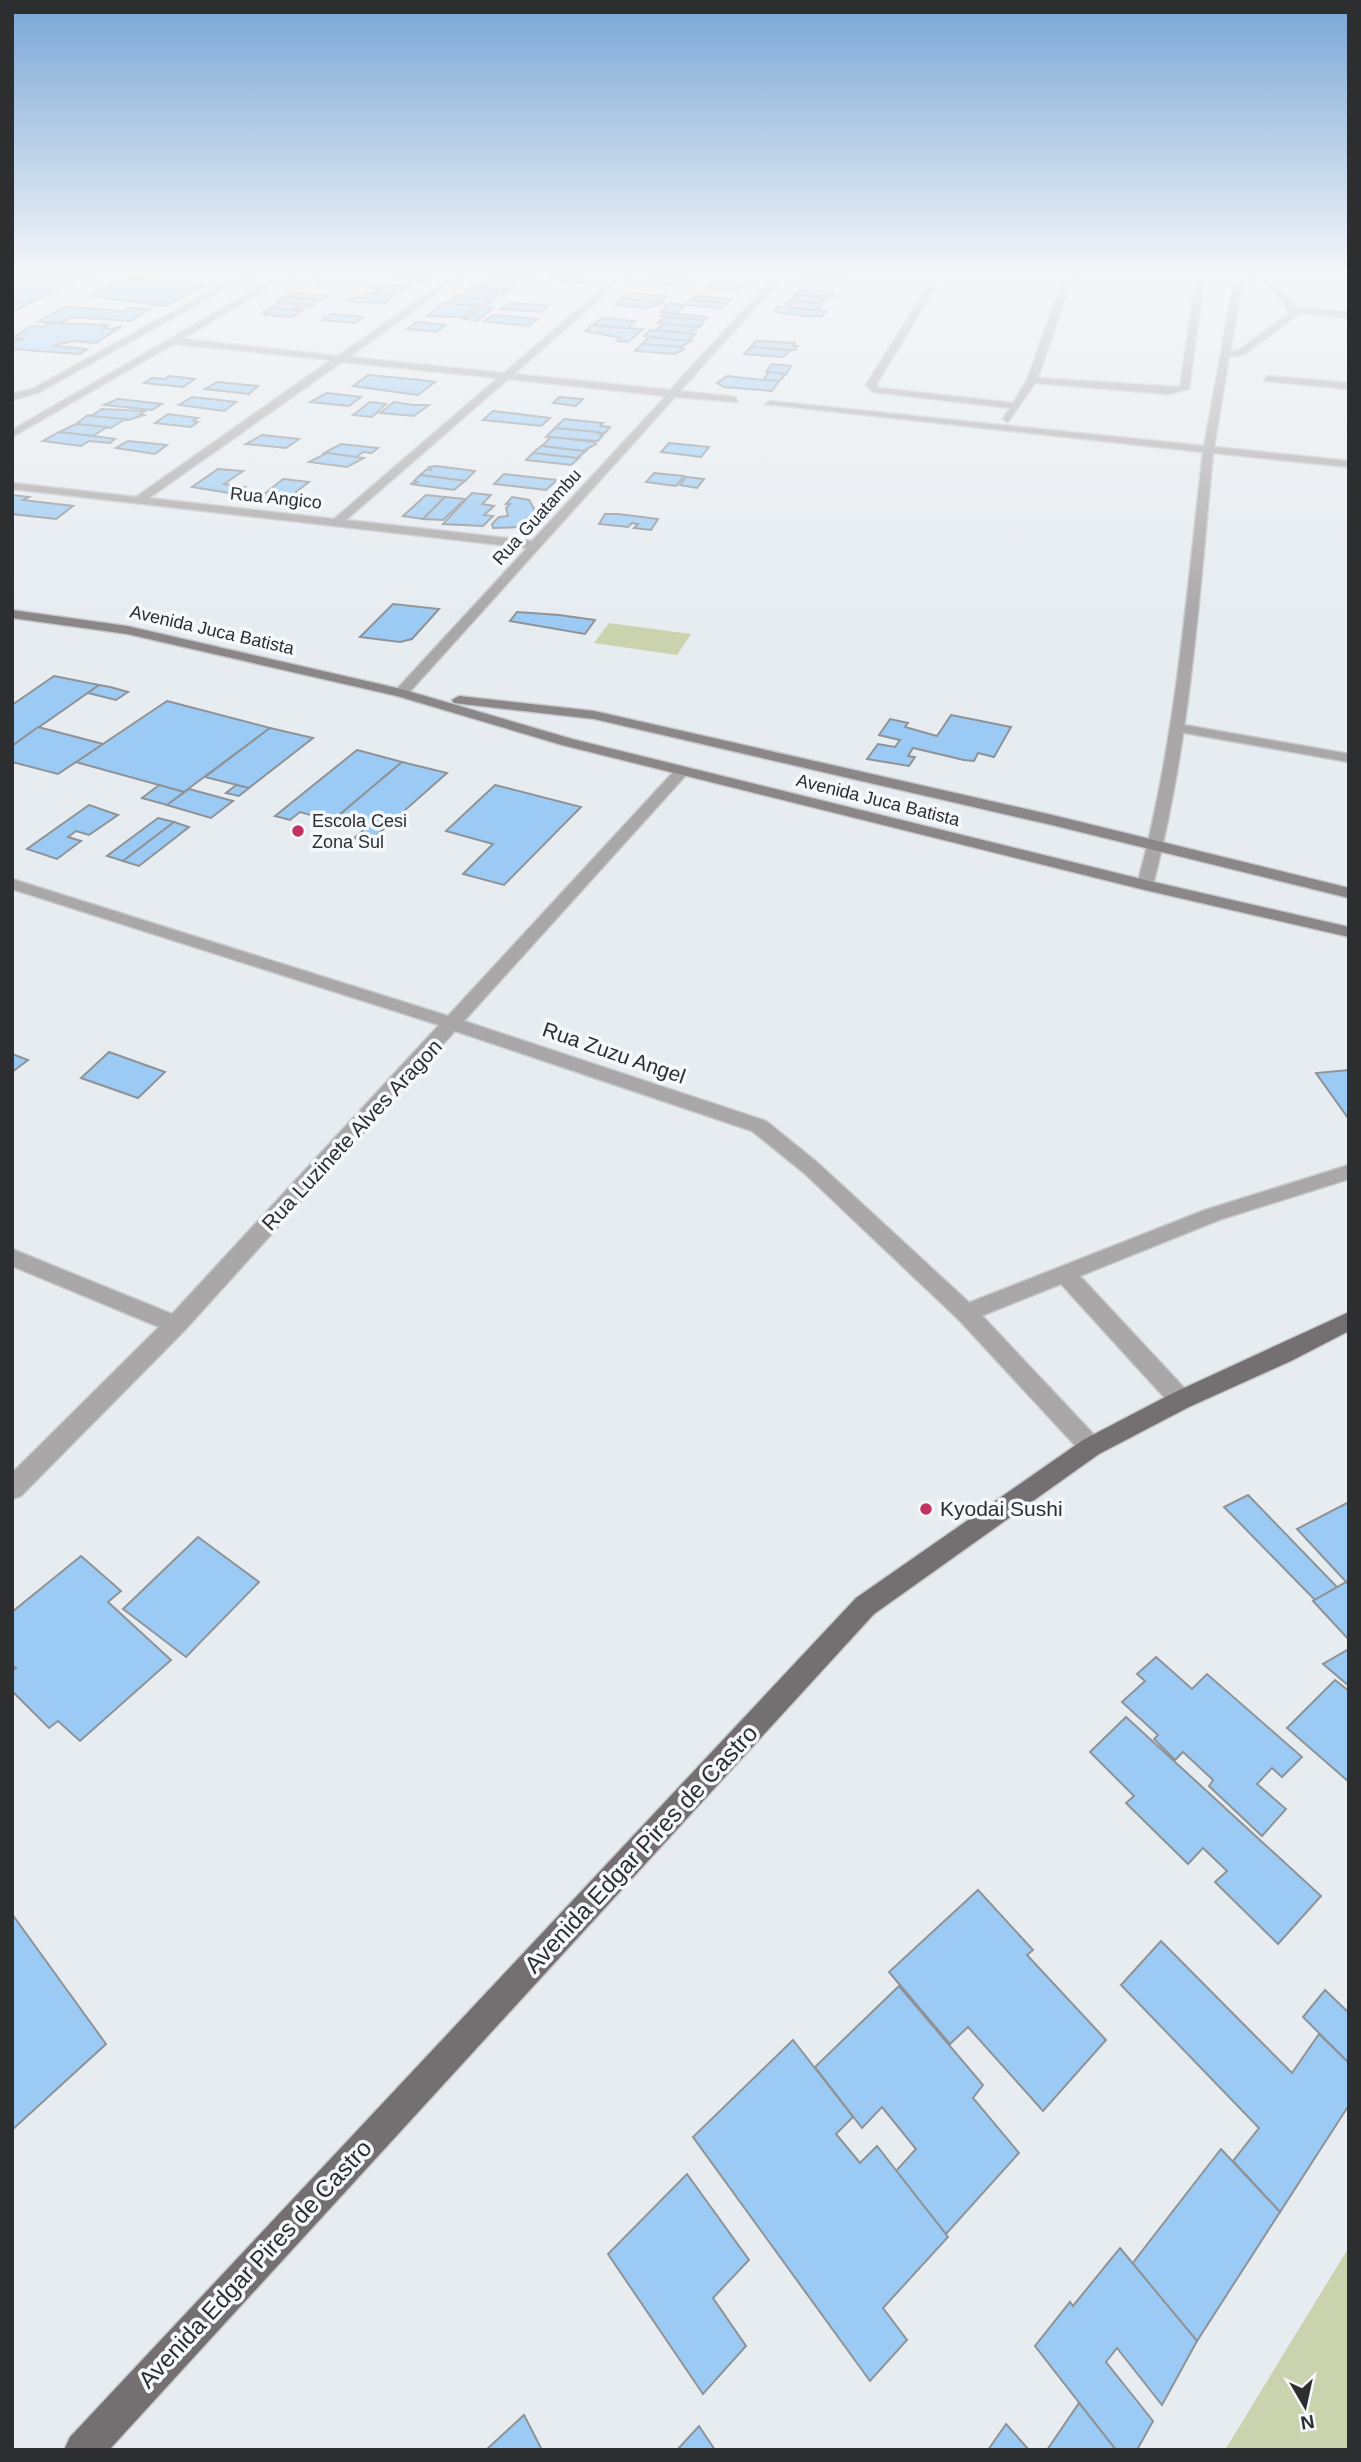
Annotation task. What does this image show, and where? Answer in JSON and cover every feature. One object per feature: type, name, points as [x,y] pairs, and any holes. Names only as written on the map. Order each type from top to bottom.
[{"type":"main road","name":"Avenida Juca Batista","points":[[12,614],[127,630],[401,693],[567,742],[682,771],[1145,886],[1349,932]]},
{"type":"main road","name":"Avenida Juca Batista","points":[[401,693],[594,715],[1157,845],[1349,893]]},
{"type":"main road","points":[[567,742],[555,734],[555,725],[576,716],[594,715]]},
{"type":"main road","name":"Avenida Edgar Pires de Castro","points":[[83,2450],[865,1606],[1091,1447],[1181,1400],[1283,1355],[1349,1321]]},
{"type":"main road","name":"Avenida Edgar Pires de Castro","points":[[1283,1355],[1349,1336]]},
{"type":"street","points":[[12,397],[44,386]]},
{"type":"street","points":[[12,434],[95,386]]},
{"type":"street","points":[[139,500],[302,386]]},
{"type":"street","points":[[336,523],[495,386]]},
{"type":"street","points":[[588,386],[735,400]]},
{"type":"street","name":"Rua Guatambu","points":[[401,693],[680,386]]},
{"type":"street","points":[[872,386],[888,393],[1014,407]]},
{"type":"street","points":[[1004,427],[1028,386]]},
{"type":"street","points":[[1105,386],[1168,391],[1184,389],[1184,386]]},
{"type":"street","points":[[1145,886],[1157,845],[1179,728],[1208,450],[1220,386]]},
{"type":"street","points":[[770,404],[1349,464]]},
{"type":"street","name":"Rua Angico","points":[[12,486],[535,545]]},
{"type":"street","points":[[1179,728],[1349,758]]},
{"type":"street","name":"Rua Luzinete Alves Aragon","points":[[12,1489],[176,1325],[454,1024],[682,771]]},
{"type":"street","name":"Rua Zuzu Angel","points":[[12,884],[454,1024],[758,1126],[811,1168],[966,1313],[1091,1447]]},
{"type":"street","points":[[966,1313],[1212,1215],[1349,1172]]},
{"type":"street","points":[[12,1257],[176,1325]]},
{"type":"street","points":[[1065,1274],[1181,1400]]},
{"type":"green space","points":[[609,623],[691,634],[677,655],[594,643]]},
{"type":"green space","points":[[1349,2247],[1349,2450],[1225,2450]]},
{"type":"building","points":[[210,386],[258,386],[249,394],[205,389]]},
{"type":"building","points":[[353,386],[430,386],[418,395]]},
{"type":"building","points":[[722,386],[776,386],[772,391]]},
{"type":"building","points":[[327,393],[361,397],[349,406],[310,402]]},
{"type":"building","points":[[192,397],[236,402],[224,411],[179,405]]},
{"type":"building","points":[[559,397],[583,399],[576,406],[553,403]]},
{"type":"building","points":[[118,399],[162,404],[152,410],[104,405]]},
{"type":"building","points":[[370,402],[386,404],[372,417],[353,415]]},
{"type":"building","points":[[394,402],[429,405],[414,416],[380,413]]},
{"type":"building","points":[[102,409],[145,411],[140,414],[144,415],[128,420],[91,416]]},
{"type":"building","points":[[493,411],[550,418],[541,426],[483,420]]},
{"type":"building","points":[[168,414],[198,418],[193,421],[198,422],[191,427],[155,423]]},
{"type":"building","points":[[88,415],[125,419],[111,428],[76,424]]},
{"type":"building","points":[[564,419],[603,423],[600,426],[610,427],[605,433],[555,428]]},
{"type":"building","points":[[76,424],[107,427],[93,436],[59,432]]},
{"type":"building","points":[[555,428],[603,435],[598,441],[546,437]]},
{"type":"building","points":[[59,432],[115,439],[110,443],[89,441],[81,446],[43,441]]},
{"type":"building","points":[[262,435],[299,439],[286,448],[246,444]]},
{"type":"building","points":[[551,437],[596,444],[583,451],[542,446]]},
{"type":"building","points":[[128,441],[167,445],[155,454],[116,448]]},
{"type":"building","points":[[669,443],[709,447],[701,457],[661,452]]},
{"type":"building","points":[[341,444],[378,448],[372,453],[363,452],[356,457],[324,453]]},
{"type":"building","points":[[541,446],[586,451],[577,458],[533,453]]},
{"type":"building","points":[[327,453],[364,458],[347,467],[309,462]]},
{"type":"building","points":[[533,453],[579,458],[571,465],[526,460]]},
{"type":"building","points":[[429,467],[475,471],[465,481],[420,475],[427,469],[431,470]]},
{"type":"building","points":[[218,469],[243,471],[224,484],[245,487],[235,494],[192,487]]},
{"type":"building","points":[[654,473],[684,476],[676,486],[646,482]]},
{"type":"building","points":[[504,474],[557,480],[546,490],[494,484]]},
{"type":"building","points":[[420,475],[465,481],[454,490],[410,484],[417,482],[414,481]]},
{"type":"building","points":[[686,477],[704,479],[697,488],[680,485]]},
{"type":"building","points":[[283,479],[309,482],[283,502],[258,499]]},
{"type":"building","points":[[472,493],[491,495],[482,504],[494,506],[484,515],[493,516],[483,526],[443,524]]},
{"type":"building","points":[[12,495],[29,497],[23,500],[73,506],[56,519],[12,514]]},
{"type":"building","points":[[426,495],[445,497],[423,519],[403,516]]},
{"type":"building","points":[[445,497],[465,499],[443,520],[423,519]]},
{"type":"building","points":[[512,497],[529,500],[537,514],[521,521],[523,527],[493,528],[492,524],[499,517],[508,516],[506,508],[510,504],[506,504]]},
{"type":"building","points":[[605,514],[658,519],[651,530],[634,528],[638,524],[632,523],[628,527],[599,524]]},
{"type":"building","points":[[393,604],[439,609],[412,639],[400,642],[360,637]]},
{"type":"building","points":[[517,612],[595,620],[585,634],[510,621]]},
{"type":"building","points":[[54,676],[99,685],[12,746],[12,705]]},
{"type":"building","points":[[99,685],[128,692],[116,700],[88,693]]},
{"type":"building","points":[[167,701],[270,728],[184,792],[76,762]]},
{"type":"building","points":[[951,715],[1011,727],[994,757],[978,753],[974,761],[964,760],[913,748],[908,756],[915,757],[909,766],[867,759],[878,744],[895,747],[900,740],[879,735],[890,719],[908,723],[905,727],[937,736]]},
{"type":"building","points":[[38,727],[103,744],[58,774],[12,762],[12,746]]},
{"type":"building","points":[[270,728],[313,738],[249,788],[205,777]]},
{"type":"building","points":[[357,750],[402,762],[332,821],[300,812],[290,820],[275,816]]},
{"type":"building","points":[[402,762],[447,773],[369,842],[354,838],[364,830],[332,821]]},
{"type":"building","points":[[159,785],[184,792],[167,805],[142,798]]},
{"type":"building","points":[[236,785],[249,788],[239,796],[226,793]]},
{"type":"building","points":[[495,785],[581,807],[504,885],[463,874],[493,844],[446,831]]},
{"type":"building","points":[[189,789],[233,801],[211,818],[167,805]]},
{"type":"building","points":[[89,805],[118,815],[89,835],[76,831],[68,837],[81,841],[57,859],[27,849]]},
{"type":"building","points":[[158,818],[174,822],[123,861],[107,856]]},
{"type":"building","points":[[174,822],[189,827],[139,866],[123,861]]},
{"type":"building","points":[[109,1052],[165,1072],[138,1098],[81,1078]]},
{"type":"building","points":[[12,1054],[28,1060],[12,1072]]},
{"type":"building","points":[[1349,1070],[1349,1118],[1348,1118],[1316,1073]]},
{"type":"building","points":[[1248,1495],[1337,1587],[1315,1600],[1224,1507]]},
{"type":"building","points":[[1349,1502],[1349,1585],[1297,1529]]},
{"type":"building","points":[[198,1537],[259,1582],[186,1657],[123,1609]]},
{"type":"building","points":[[81,1556],[121,1591],[108,1602],[171,1660],[80,1741],[58,1721],[49,1728],[12,1691],[12,1671],[16,1668],[12,1665],[12,1612]]},
{"type":"building","points":[[1346,1582],[1349,1585],[1349,1640],[1313,1601]]},
{"type":"building","points":[[1349,1649],[1349,1686],[1323,1664]]},
{"type":"building","points":[[1156,1657],[1192,1689],[1207,1674],[1302,1757],[1282,1777],[1272,1768],[1257,1784],[1286,1809],[1262,1836],[1209,1786],[1213,1780],[1183,1752],[1175,1760],[1154,1739],[1158,1735],[1122,1702],[1145,1681],[1137,1674]]},
{"type":"building","points":[[1335,1680],[1349,1691],[1349,1782],[1287,1728]]},
{"type":"building","points":[[1126,1717],[1321,1896],[1278,1944],[1215,1882],[1227,1871],[1203,1848],[1188,1864],[1126,1803],[1134,1796],[1090,1752]]},
{"type":"building","points":[[978,1890],[1033,1950],[1027,1955],[1106,2040],[1043,2111],[968,2027],[950,2044],[889,1972]]},
{"type":"building","points":[[12,1914],[106,2044],[12,2130]]},
{"type":"building","points":[[1161,1941],[1292,2073],[1319,2034],[1349,2063],[1349,2105],[1280,2212],[1233,2161],[1259,2128],[1121,1985]]},
{"type":"building","points":[[899,1986],[983,2085],[973,2098],[1019,2153],[946,2234],[896,2171],[916,2149],[882,2107],[862,2128],[815,2067]]},
{"type":"building","points":[[1325,1990],[1349,2013],[1349,2063],[1303,2017]]},
{"type":"building","points":[[793,2040],[853,2117],[836,2134],[860,2163],[877,2146],[948,2237],[883,2308],[907,2340],[870,2381],[693,2137]]},
{"type":"building","points":[[1221,2149],[1280,2212],[1197,2341],[1132,2264]]},
{"type":"building","points":[[687,2174],[749,2260],[713,2298],[746,2346],[703,2394],[608,2254]]},
{"type":"building","points":[[1120,2248],[1197,2341],[1162,2405],[1117,2348],[1106,2362],[1153,2421],[1137,2450],[1116,2450],[1035,2346],[1070,2302],[1073,2306]]},
{"type":"building","points":[[1079,2403],[1116,2450],[1047,2450]]},
{"type":"building","points":[[524,2415],[542,2450],[486,2450]]},
{"type":"building","points":[[1006,2424],[1029,2450],[988,2450]]},
{"type":"building","points":[[699,2426],[715,2450],[677,2450]]},
{"type":"place","name":"Escola Cesi Zona Sul","points":[[298,831]]},
{"type":"place","name":"Kyodai Sushi","points":[[926,1509]]}]
